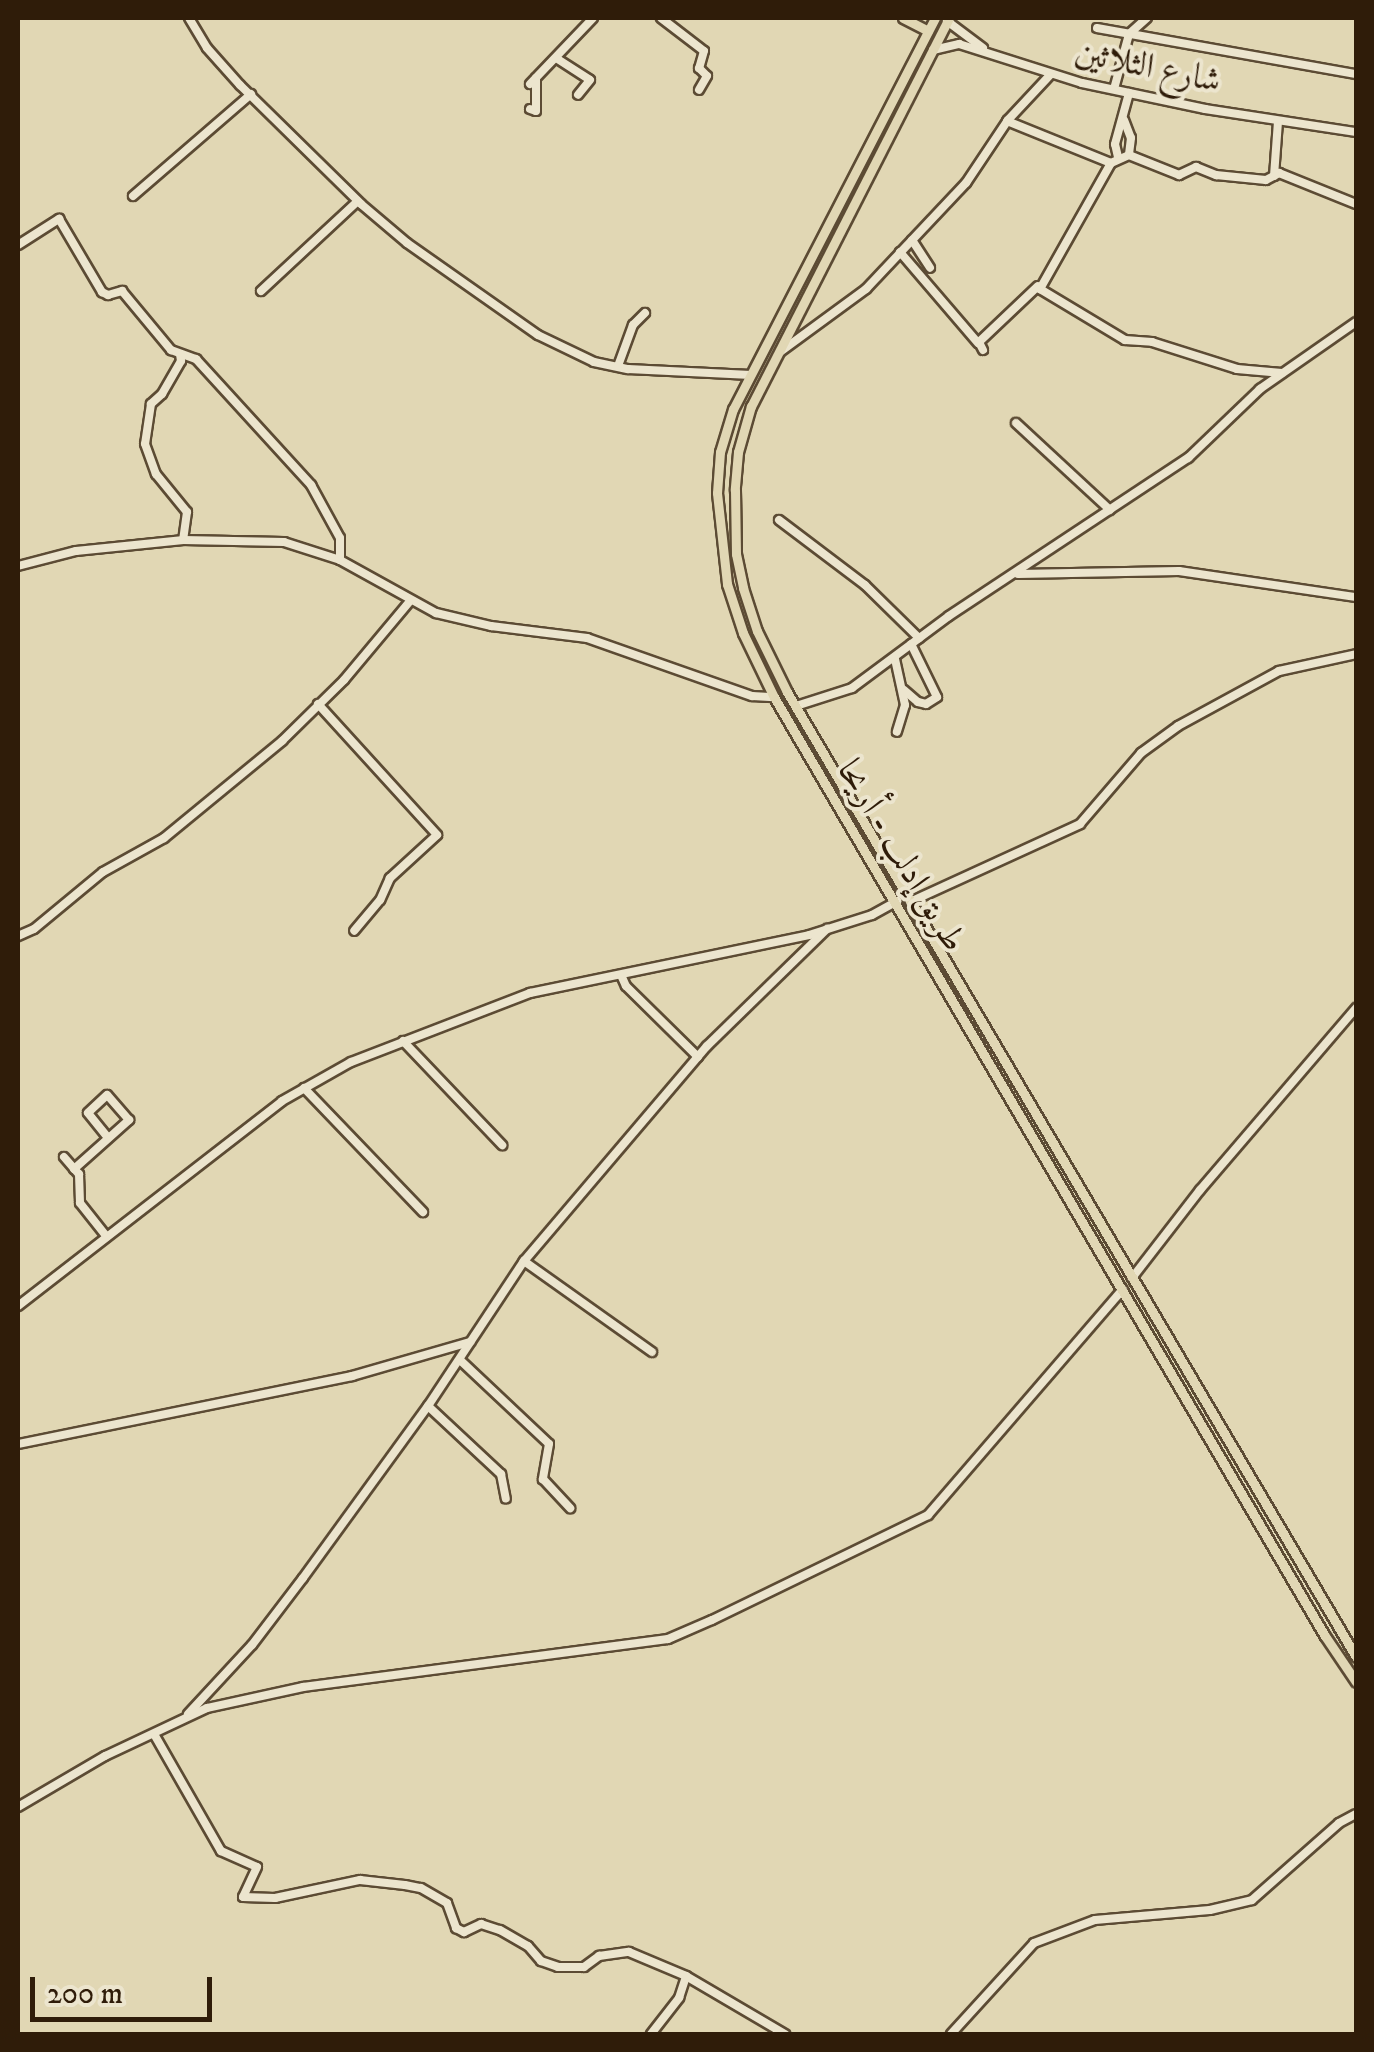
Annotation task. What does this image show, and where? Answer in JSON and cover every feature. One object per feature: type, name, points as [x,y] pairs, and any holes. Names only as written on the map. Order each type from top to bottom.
[{"type":"main road","points":[[903,18],[928,30]]},
{"type":"main road","name":"طريق إدلب - أريحا","points":[[934,18],[733,410],[720,452],[717,492],[727,584],[743,633],[774,697],[1325,1636],[1356,1682]]},
{"type":"main road","name":"طريق إدلب - أريحا","points":[[948,19],[751,406],[738,452],[736,554],[757,631],[796,706],[1356,1656]]},
{"type":"main road","points":[[901,84],[912,89]]},
{"type":"main road","points":[[840,806],[851,799]]},
{"type":"main road","points":[[1104,1258],[1116,1252]]},
{"type":"street","points":[[189,18],[207,48],[358,201],[406,243],[538,334],[594,362],[751,374]]},
{"type":"street","points":[[530,109],[536,111],[533,81],[593,18]]},
{"type":"street","points":[[660,18],[704,51],[699,68],[707,76],[700,90]]},
{"type":"street","points":[[1114,89],[1129,34],[1147,18]]},
{"type":"street","points":[[948,19],[1000,57]]},
{"type":"street","points":[[1097,28],[1356,74]]},
{"type":"street","name":"شارع الثلاثين","points":[[932,50],[960,44],[1050,75],[1129,93],[1356,132]]},
{"type":"street","points":[[556,58],[590,80],[578,95]]},
{"type":"street","points":[[778,353],[847,306],[912,240],[966,184],[1007,121],[1050,75]]},
{"type":"street","points":[[900,252],[981,347],[1038,286],[1114,160],[1129,93]]},
{"type":"street","points":[[133,196],[252,94]]},
{"type":"street","points":[[1124,120],[1131,138],[1129,155]]},
{"type":"street","points":[[1007,121],[1114,160],[1129,155],[1179,175],[1196,167],[1216,175],[1266,180],[1279,173],[1356,204]]},
{"type":"street","points":[[1274,176],[1278,121]]},
{"type":"street","points":[[261,290],[358,201]]},
{"type":"street","points":[[18,245],[59,219],[102,292],[108,296],[122,290],[166,345],[196,359],[311,485],[340,538],[340,560]]},
{"type":"street","points":[[912,240],[930,268]]},
{"type":"street","points":[[1038,286],[1125,340],[1152,342],[1237,368],[1282,373]]},
{"type":"street","points":[[618,366],[632,325],[645,313]]},
{"type":"street","points":[[796,706],[852,688],[895,659],[915,641],[1188,458],[1243,404],[1356,322]]},
{"type":"street","points":[[180,354],[181,361],[162,394],[151,404],[144,444],[163,485],[187,512],[183,540]]},
{"type":"street","points":[[1016,424],[1110,510]]},
{"type":"street","points":[[779,520],[854,576],[915,641],[937,697],[926,704],[904,690]]},
{"type":"street","points":[[18,566],[76,552],[183,540],[284,542],[340,560],[436,613],[491,626],[588,638],[752,696],[774,697]]},
{"type":"street","points":[[1016,574],[1178,571],[1356,597]]},
{"type":"street","points":[[18,936],[34,929],[103,872],[164,838],[282,741],[410,601]]},
{"type":"street","points":[[910,902],[1080,824],[1142,753],[1178,726],[1279,671],[1356,654]]},
{"type":"street","points":[[895,659],[905,705],[897,732]]},
{"type":"street","points":[[318,704],[438,835],[390,878],[380,900],[354,931]]},
{"type":"street","points":[[18,1306],[304,1088],[402,1041],[530,993],[827,929],[872,915],[897,901]]},
{"type":"street","points":[[184,1719],[252,1645],[428,1406],[524,1261],[698,1056],[827,929]]},
{"type":"street","points":[[622,975],[626,986],[698,1056]]},
{"type":"street","points":[[1132,1278],[1200,1190],[1356,1008]]},
{"type":"street","points":[[402,1041],[502,1144]]},
{"type":"street","points":[[304,1088],[423,1212]]},
{"type":"street","points":[[74,1169],[129,1120],[108,1094],[88,1113],[108,1138]]},
{"type":"street","points":[[64,1157],[82,1182],[80,1203],[108,1237]]},
{"type":"street","points":[[524,1261],[652,1352]]},
{"type":"street","points":[[18,1807],[105,1756],[206,1708],[303,1687],[668,1639],[712,1620],[928,1514],[1123,1289]]},
{"type":"street","points":[[18,1444],[352,1376],[470,1342]]},
{"type":"street","points":[[460,1360],[549,1444],[544,1479],[570,1508]]},
{"type":"street","points":[[428,1406],[502,1474],[506,1499]]},
{"type":"street","points":[[154,1734],[221,1851],[257,1867],[243,1897],[275,1898],[360,1880],[421,1888],[447,1903],[456,1928],[464,1932],[481,1924],[510,1933],[541,1961],[558,1967],[584,1968],[598,1956],[630,1952],[686,1976],[786,2034]]},
{"type":"street","points":[[951,2034],[1034,1943],[1095,1920],[1210,1910],[1252,1900],[1340,1823],[1356,1814]]},
{"type":"street","points":[[652,2034],[679,1998],[686,1976]]}]
